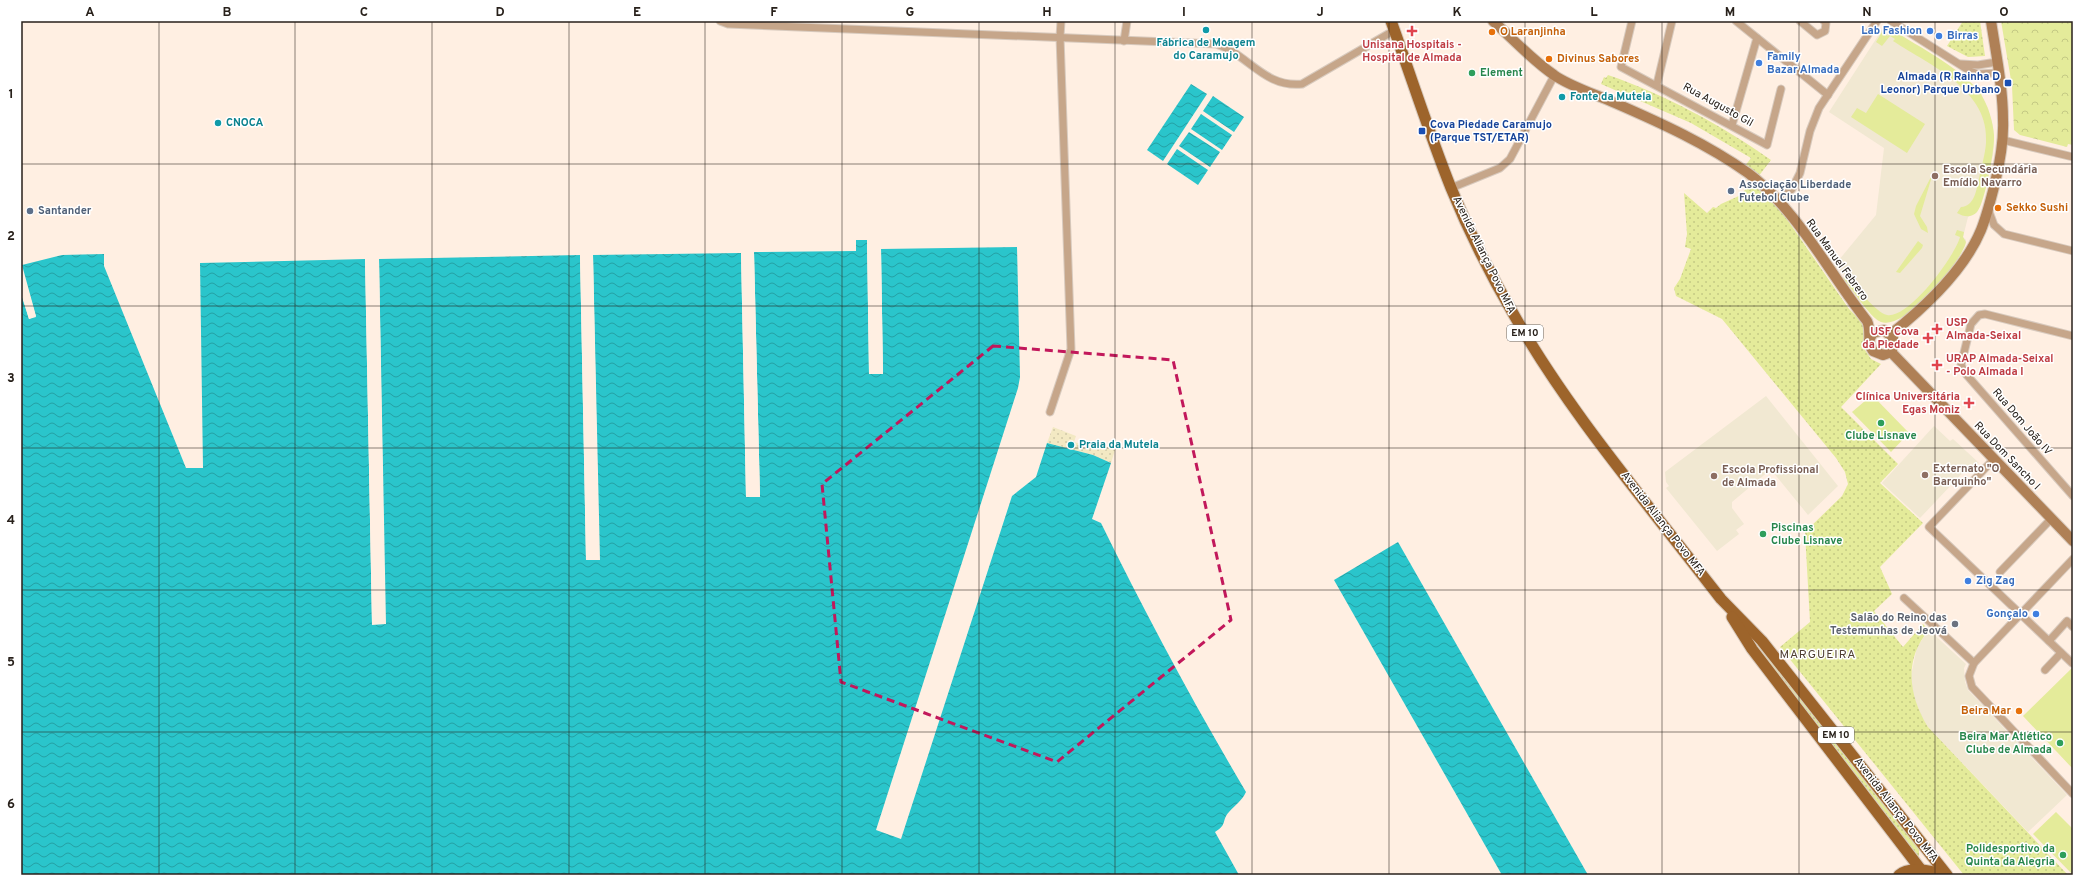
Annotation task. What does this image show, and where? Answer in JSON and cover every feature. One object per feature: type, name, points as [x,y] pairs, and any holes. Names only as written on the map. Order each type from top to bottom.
[{"type":"main road","name":"Rua Manuel Febrero","points":[[1493,21],[1554,76],[1654,120],[1710,148],[1748,174],[1778,201],[1828,267],[1869,325],[1869,340]]},
{"type":"main road","points":[[1891,334],[1922,309],[1941,290],[1977,239],[1988,208],[2003,140],[2003,120],[1991,21]]},
{"type":"main road","name":"Avenida Aliança Povo MFA","points":[[1393,26],[1451,188],[1481,254],[1503,295],[1547,369],[1588,427],[1721,599],[1752,649],[1921,874]]},
{"type":"main road","points":[[1884,330],[1891,334],[1894,342],[1890,352],[1883,355],[1876,354],[1870,348],[1869,340],[1877,331],[1884,330]]},
{"type":"main road","name":"Rua Dom Sancho I","points":[[1890,352],[2073,541]]},
{"type":"main road","name":"Avenida Aliança Povo MFA","points":[[1721,599],[1762,641],[1947,875]]},
{"type":"main road","points":[[1919,839],[1925,852],[1925,863],[1921,874]]},
{"type":"main road","points":[[1899,875],[1910,870],[1921,874],[1929,870],[1941,875]]},
{"type":"street","points":[[720,21],[728,24],[1216,44],[1227,48],[1273,81],[1289,86],[1302,84],[1393,26]]},
{"type":"street","points":[[1050,412],[1071,349],[1060,37],[1061,21]]},
{"type":"street","points":[[1124,41],[1127,21]]},
{"type":"street","name":"Rua Augusto Gil","points":[[1632,21],[1621,67],[1657,84],[1767,145],[1781,89]]},
{"type":"street","points":[[1657,84],[1672,21]]},
{"type":"street","points":[[1736,21],[1828,95]]},
{"type":"street","points":[[1800,21],[1817,35],[1825,31],[1826,23],[1824,21]]},
{"type":"street","points":[[1778,201],[1792,189],[1800,173],[1810,131],[1819,108],[1877,21]]},
{"type":"street","points":[[1891,21],[1978,74],[1998,73]]},
{"type":"street","points":[[1732,125],[1757,38]]},
{"type":"street","points":[[1960,64],[1978,65],[1997,62]]},
{"type":"street","points":[[1451,188],[1500,168],[1510,159],[1554,76]]},
{"type":"street","points":[[2003,140],[2073,156]]},
{"type":"street","points":[[1988,208],[1994,225],[2004,234],[2073,252]]},
{"type":"street","name":"Rua Dom João IV","points":[[2073,336],[1985,314],[1979,316],[1971,324],[1961,365],[1965,373],[2073,496]]},
{"type":"street","points":[[1993,460],[1929,527],[2072,663]]},
{"type":"street","points":[[2000,572],[2051,519]]},
{"type":"street","points":[[2073,559],[1974,663],[1969,676],[1972,687],[2073,794]]},
{"type":"street","points":[[1904,598],[1974,663]]},
{"type":"street","points":[[2049,641],[2067,621],[2073,627]]},
{"type":"street","points":[[2045,670],[2061,653]]},
{"type":"highlighted area","points":[[993,346],[1173,360],[1231,620],[1057,762],[841,682],[822,484]]},
{"type":"shaded area","name":"Escola Secundária Emídio Navarro","points":[[1885,25],[1962,75],[1973,85],[1988,108],[1993,127],[1994,140],[1993,155],[1980,206],[1976,213],[1968,217],[1963,237],[1966,240],[1965,246],[1934,288],[1903,317],[1886,323],[1877,320],[1843,278],[1845,276],[1838,268],[1834,266],[1876,215],[1884,148],[1829,112]]},
{"type":"shaded area","name":"Escola Profissional de Almada","points":[[1766,396],[1838,486],[1808,515],[1772,471],[1769,471],[1732,502],[1732,508],[1744,524],[1736,530],[1739,534],[1717,551],[1666,488],[1669,486],[1666,482],[1665,472]]},
{"type":"shaded area","name":"Externato \"O Barquinho\"","points":[[1934,426],[1950,441],[1953,439],[1979,463],[1974,467],[1971,464],[1920,518],[1882,483]]},
{"type":"shaded area","points":[[1929,630],[1966,664],[1964,668],[1965,682],[1968,690],[2067,795],[2028,832],[1928,727],[1921,716],[1912,691],[1911,676],[1917,647]]},
{"type":"green space","points":[[1963,21],[1980,21],[1985,56],[1968,57],[1947,46]]},
{"type":"green space","points":[[2001,21],[2073,21],[2073,145],[2068,144],[2067,147],[2020,135],[2014,130],[2012,86]]},
{"type":"green space","points":[[1892,30],[1940,59],[1964,76],[1981,94],[1986,104],[1994,135],[1993,151],[1989,175],[1980,207],[1977,212],[1970,216],[1957,213],[1961,207],[1966,206],[1972,201],[1977,188],[1986,143],[1985,124],[1978,108],[1968,94],[1940,70],[1893,41],[1895,39],[1890,36],[1882,46],[1876,42],[1882,32],[1888,36]]},
{"type":"green space","points":[[1608,75],[1672,101],[1713,123],[1771,160],[1758,177],[1745,166],[1751,158],[1691,123],[1601,84],[1604,77],[1606,78]]},
{"type":"green space","points":[[1878,94],[1925,124],[1907,153],[1851,117],[1857,108],[1866,113]]},
{"type":"green space","points":[[1933,173],[1920,216],[1927,227],[1928,233],[1921,229],[1914,214],[1916,206]]},
{"type":"green space","points":[[1751,182],[1782,212],[1849,309],[1863,323],[1867,332],[1865,350],[1871,359],[1881,364],[1841,407],[1898,464],[1880,483],[1923,523],[1880,567],[1892,594],[1874,611],[1903,647],[1923,624],[1929,630],[1915,653],[1912,666],[1913,691],[1916,703],[1928,727],[2068,875],[1964,875],[1780,647],[1810,622],[1805,532],[1842,496],[1848,484],[1845,472],[1836,458],[1722,319],[1676,296],[1674,288],[1680,279],[1691,249],[1685,247],[1687,234],[1684,193],[1707,213],[1713,207],[1716,208],[1721,204],[1741,195]]},
{"type":"green space","points":[[1957,230],[1964,232],[1963,237],[1966,242],[1954,265],[1943,279],[1917,306],[1891,322],[1881,322],[1876,319],[1866,309],[1843,278],[1847,277],[1871,304],[1882,313],[1887,315],[1896,314],[1918,297],[1941,271],[1950,258],[1960,237],[1955,235]]},
{"type":"green space","points":[[1918,241],[1923,245],[1922,248],[1900,273],[1896,272]]},
{"type":"green space","name":"Clube Lisnave","points":[[1872,395],[1909,433],[1891,452],[1852,412]]},
{"type":"green space","points":[[1758,644],[1919,849],[1919,858],[1755,645]]},
{"type":"green space","name":"Beira Mar Atlético Clube de Almada","points":[[2073,667],[2073,769],[2023,716]]},
{"type":"green space","name":"Polidesportivo da Quinta da Alegria","points":[[2056,812],[2073,829],[2073,875],[2033,834]]},
{"type":"sand","name":"Praia da Mutela","points":[[1053,427],[1076,436],[1074,442],[1081,444],[1081,447],[1086,449],[1089,440],[1115,450],[1111,463],[1093,455],[1047,443]]},
{"type":"water","points":[[1191,84],[1207,94],[1163,161],[1147,150]]},
{"type":"water","points":[[1213,96],[1244,117],[1234,132],[1203,111]]},
{"type":"water","points":[[1201,114],[1232,135],[1222,150],[1191,129]]},
{"type":"water","points":[[1189,132],[1220,152],[1210,167],[1179,146]]},
{"type":"water","points":[[1177,149],[1208,170],[1198,185],[1167,164]]},
{"type":"water","points":[[856,240],[867,240],[869,374],[883,373],[881,249],[1017,247],[1020,377],[1018,388],[876,830],[901,839],[1012,496],[1036,477],[1047,443],[1093,455],[1111,463],[1092,519],[1101,523],[1171,659],[1246,792],[1227,815],[1222,827],[1215,832],[1239,875],[21,875],[21,294],[29,319],[36,316],[22,265],[62,255],[104,254],[104,266],[186,468],[203,468],[200,263],[365,259],[372,624],[385,624],[379,259],[580,255],[586,560],[599,560],[593,255],[741,253],[746,497],[760,497],[754,252],[856,251]]},
{"type":"water","points":[[1398,542],[1588,875],[1502,875],[1334,580]]},
{"type":"pier","points":[[867,240],[869,240],[871,372],[881,372],[879,249],[881,247],[883,374],[869,374]]},
{"type":"pier","points":[[754,252],[760,497],[746,497],[741,253],[743,253],[748,495],[758,495],[752,253]]},
{"type":"pier","points":[[580,255],[582,255],[588,558],[598,558],[591,255],[593,255],[600,560],[586,560]]},
{"type":"pier","points":[[365,259],[367,259],[374,623],[384,622],[377,259],[379,259],[386,624],[372,625]]},
{"type":"pier","points":[[21,265],[36,317],[29,319],[21,292],[30,316],[34,315]]},
{"type":"place","name":"Fábrica de Moagem do Caramujo","points":[[1206,30]]},
{"type":"place","name":"Unisana Hospitais - Hospital de Almada","points":[[1412,31]]},
{"type":"place","name":"Lab Fashion","points":[[1930,31]]},
{"type":"place","name":"O Laranjinha","points":[[1492,32]]},
{"type":"place","name":"Birras","points":[[1939,36]]},
{"type":"place","name":"Divinus Sabores","points":[[1549,59]]},
{"type":"place","name":"Family Bazar Almada","points":[[1759,63]]},
{"type":"place","name":"Element","points":[[1472,73]]},
{"type":"place","name":"Almada (R Rainha D Leonor) Parque Urbano","points":[[2008,83]]},
{"type":"place","name":"Fonte da Mutela","points":[[1562,97]]},
{"type":"place","name":"CNOCA","points":[[218,123]]},
{"type":"place","name":"Cova Piedade Caramujo (Parque TST/ETAR)","points":[[1422,131]]},
{"type":"place","name":"Escola Secundária Emídio Navarro","points":[[1935,176]]},
{"type":"place","name":"Associação Liberdade Futebol Clube","points":[[1731,191]]},
{"type":"place","name":"Sekko Sushi","points":[[1998,208]]},
{"type":"place","name":"Santander","points":[[30,211]]},
{"type":"place","name":"USP Almada-Seixal","points":[[1937,329]]},
{"type":"place","name":"USF Cova da Piedade","points":[[1928,338]]},
{"type":"place","name":"URAP Almada-Seixal - Polo Almada I","points":[[1937,365]]},
{"type":"place","name":"Clínica Universitária Egas Moniz","points":[[1969,403]]},
{"type":"place","name":"Clube Lisnave","points":[[1881,423]]},
{"type":"place","name":"Praia da Mutela","points":[[1071,445]]},
{"type":"place","name":"Externato \"O Barquinho\"","points":[[1925,475]]},
{"type":"place","name":"Escola Profissional de Almada","points":[[1714,476]]},
{"type":"place","name":"Piscinas Clube Lisnave","points":[[1763,534]]},
{"type":"place","name":"Zig Zag","points":[[1968,581]]},
{"type":"place","name":"Gonçalo","points":[[2036,614]]},
{"type":"place","name":"Salão do Reino das Testemunhas de Jeová","points":[[1955,624]]},
{"type":"place","name":"Beira Mar","points":[[2019,711]]},
{"type":"place","name":"Beira Mar Atlético Clube de Almada","points":[[2060,743]]},
{"type":"place","name":"Polidesportivo da Quinta da Alegria","points":[[2063,855]]},
{"type":"district","name":"MARGUEIRA","points":[[1818,655]]}]
